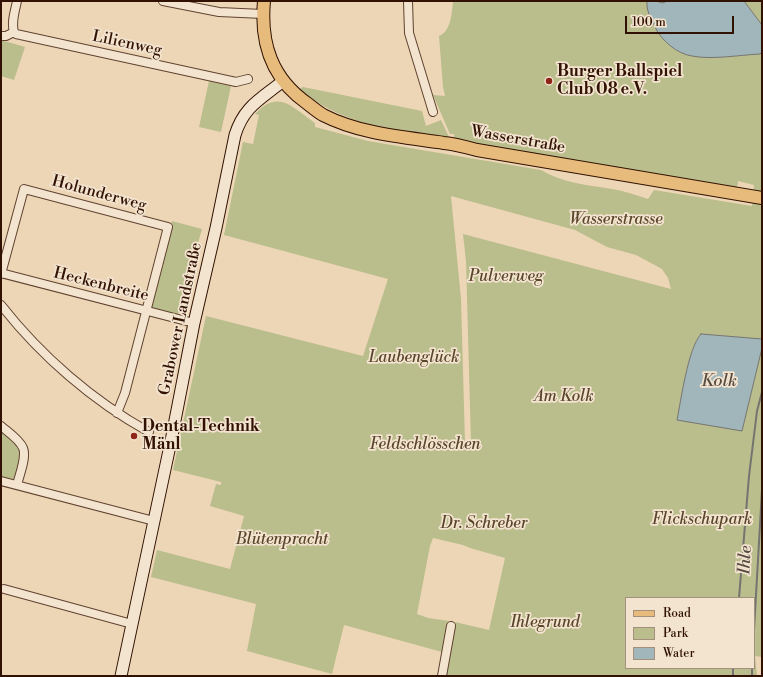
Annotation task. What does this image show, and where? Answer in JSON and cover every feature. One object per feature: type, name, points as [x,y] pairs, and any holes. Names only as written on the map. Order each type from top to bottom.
[{"type":"main road","name":"Wasserstraße","points":[[264,1],[263,14],[266,44],[274,68],[283,81],[296,95],[323,115],[361,128],[392,135],[446,143],[477,150],[758,198]]},
{"type":"main road","name":"Grabower Landstraße","points":[[121,676],[180,399],[194,323],[209,262],[237,128],[251,106],[283,81]]},
{"type":"street","points":[[1,36],[6,36],[14,32],[12,27],[17,1]]},
{"type":"street","points":[[163,1],[219,12],[263,14]]},
{"type":"street","points":[[408,1],[408,33],[433,112]]},
{"type":"street","name":"Lilienweg","points":[[14,32],[16,34],[236,82],[248,79]]},
{"type":"street","name":"Holunderweg","points":[[1,274],[24,189],[168,227],[146,311]]},
{"type":"street","name":"Heckenbreite","points":[[1,274],[194,323]]},
{"type":"street","points":[[1,305],[45,355],[124,418],[149,432]]},
{"type":"street","points":[[118,413],[125,393],[146,311]]},
{"type":"street","points":[[1,426],[20,443],[24,451],[17,485]]},
{"type":"street","points":[[1,481],[154,521]]},
{"type":"street","points":[[4,589],[132,624]]},
{"type":"street","points":[[442,676],[451,626]]},
{"type":"green space","points":[[453,1],[647,1],[655,27],[661,37],[670,46],[686,55],[708,58],[759,54],[762,52],[762,339],[701,334],[692,351],[677,420],[742,431],[762,348],[762,657],[755,656],[757,676],[445,676],[455,622],[489,630],[505,558],[463,545],[433,538],[430,546],[417,614],[428,618],[449,621],[442,652],[344,625],[332,674],[247,651],[256,604],[151,577],[157,550],[230,569],[244,516],[210,506],[216,484],[221,485],[221,482],[173,470],[206,316],[363,356],[388,279],[224,235],[243,142],[253,144],[259,115],[255,114],[264,106],[271,102],[279,101],[286,103],[315,123],[315,127],[368,141],[541,170],[567,181],[621,191],[648,199],[654,190],[752,206],[754,185],[738,181],[737,189],[493,148],[454,138],[454,134],[450,134],[433,95],[445,96],[439,36],[446,30],[451,16]],"holes":[[[451,196],[575,230],[607,247],[636,255],[662,269],[668,278],[671,289],[463,234],[466,261],[471,444],[465,442],[461,299]]]},
{"type":"green space","points":[[744,1],[762,1],[762,25]]},
{"type":"green space","points":[[1,40],[25,47],[14,80],[1,76]]},
{"type":"green space","points":[[209,81],[231,86],[221,132],[199,127]]},
{"type":"green space","points":[[303,87],[422,111],[426,126],[441,120],[449,137],[413,134],[365,123],[337,113],[324,106],[299,89]]},
{"type":"green space","points":[[172,221],[202,229],[178,314],[154,309],[151,306]]},
{"type":"green space","points":[[1,431],[21,450],[16,477],[12,480],[1,478]]},
{"type":"water","points":[[647,1],[657,1],[662,3],[668,1],[744,1],[762,25],[762,52],[760,54],[708,58],[686,55],[670,46],[661,37],[650,17]]},
{"type":"water","name":"Kolk","points":[[701,334],[762,339],[762,348],[742,431],[677,420],[692,351]]},
{"type":"waterway","points":[[739,597],[749,476],[757,411],[762,392]]},
{"type":"waterway","name":"Ihle","points":[[755,612],[762,490]]},
{"type":"waterway","points":[[733,669],[733,676]]},
{"type":"waterway","name":"Ihle","points":[[752,669],[752,676]]},
{"type":"place","name":"Burger Ballspiel Club 08 e.V.","points":[[549,81]]},
{"type":"place","name":"Dental-Technik Mänl","points":[[134,436]]},
{"type":"park label","name":"Wasserstrasse","points":[[616,220]]},
{"type":"park label","name":"Pulverweg","points":[[506,277]]},
{"type":"park label","name":"Laubenglück","points":[[414,358]]},
{"type":"park label","name":"Am Kolk","points":[[564,397]]},
{"type":"park label","name":"Feldschlösschen","points":[[425,445]]},
{"type":"park label","name":"Flickschupark","points":[[702,520]]},
{"type":"park label","name":"Dr. Schreber","points":[[484,524]]},
{"type":"park label","name":"Blütenpracht","points":[[282,540]]},
{"type":"park label","name":"Ihlegrund","points":[[545,623]]}]
